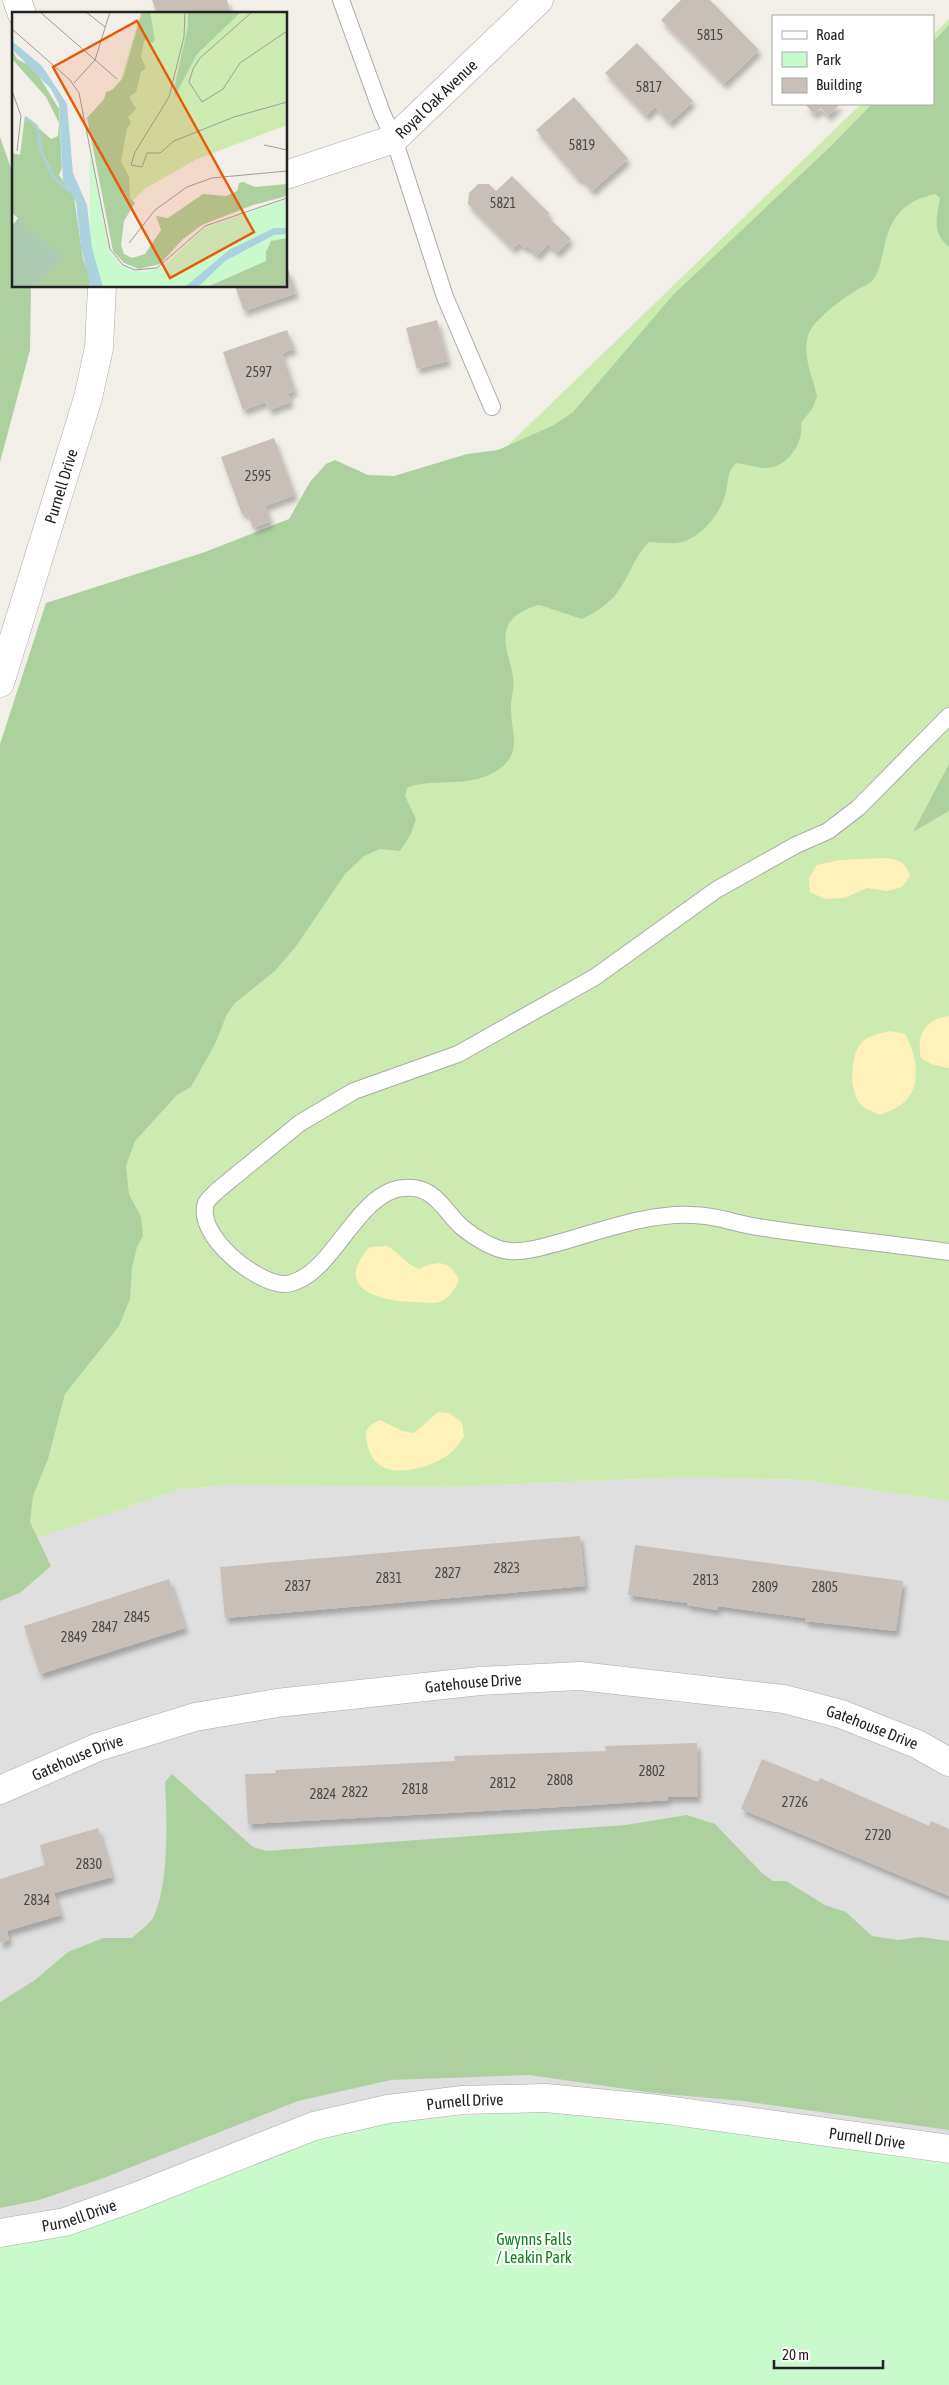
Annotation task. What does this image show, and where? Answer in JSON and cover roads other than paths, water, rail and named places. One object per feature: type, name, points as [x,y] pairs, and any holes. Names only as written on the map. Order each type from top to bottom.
[{"type":"street","points":[[17,0],[21,12]]},
{"type":"street","name":"Royal Oak Avenue","points":[[288,174],[394,139],[539,0]]},
{"type":"street","name":"Purnell Drive","points":[[0,683],[88,398],[99,348],[102,288]]},
{"type":"street","name":"Gatehouse Drive","points":[[0,1790],[98,1747],[195,1717],[277,1703],[461,1683],[580,1676],[784,1699],[841,1714],[916,1744],[949,1762]]},
{"type":"street","name":"Purnell Drive","points":[[0,2233],[65,2222],[135,2197],[314,2126],[388,2109],[462,2100],[546,2098],[660,2110],[949,2149]]},
{"type":"lane","points":[[341,0],[382,113],[394,139],[445,297],[492,407]]},
{"type":"lane","points":[[949,716],[858,808],[828,831],[796,845],[716,890],[595,977],[458,1054],[354,1091],[300,1123],[218,1190],[206,1202],[205,1217],[214,1235],[232,1258],[262,1278],[285,1284],[302,1278],[321,1262],[377,1198],[403,1187],[422,1190],[442,1202],[462,1226],[484,1243],[509,1251],[541,1247],[639,1220],[694,1214],[758,1227],[949,1252]]},
{"type":"park label","name":"Gwynns Falls / Leakin Park","points":[[534,2248]]}]
